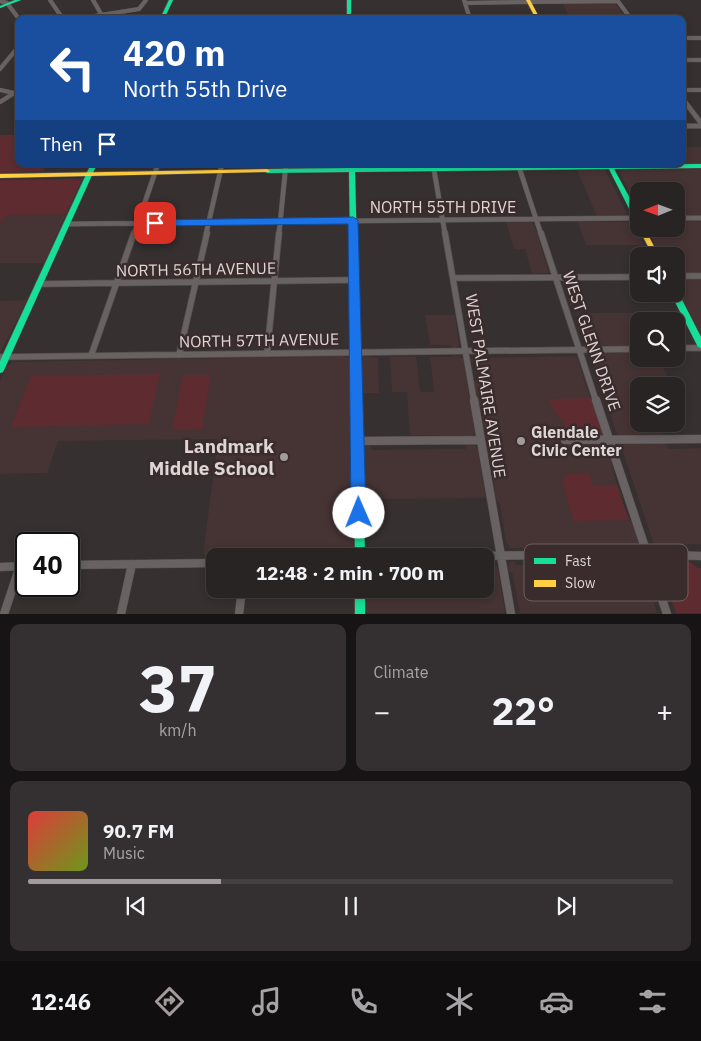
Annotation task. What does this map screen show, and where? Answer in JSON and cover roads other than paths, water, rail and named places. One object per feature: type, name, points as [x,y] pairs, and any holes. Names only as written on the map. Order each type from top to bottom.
[{"type":"street","points":[[2,4],[19,0]]},
{"type":"street","points":[[50,0],[60,15]]},
{"type":"street","points":[[94,0],[103,15]]},
{"type":"street","points":[[112,15],[141,8],[146,0]]},
{"type":"street","points":[[164,15],[170,0]]},
{"type":"street","points":[[349,0],[349,15]]},
{"type":"street","points":[[469,15],[464,1],[617,1],[628,15]]},
{"type":"street","points":[[529,1],[536,15]]},
{"type":"street","points":[[2,4],[15,15]]},
{"type":"street","points":[[686,38],[701,38]]},
{"type":"street","points":[[0,69],[15,52]]},
{"type":"street","points":[[686,60],[701,60]]},
{"type":"street","points":[[0,90],[15,94]]},
{"type":"street","points":[[686,90],[701,90]]},
{"type":"street","points":[[0,102],[15,94]]},
{"type":"street","points":[[686,103],[701,124]]},
{"type":"street","points":[[686,126],[701,124]]},
{"type":"street","points":[[686,166],[701,166]]},
{"type":"street","points":[[0,370],[3,357],[92,167]]},
{"type":"street","points":[[91,356],[157,167]]},
{"type":"street","points":[[0,176],[154,173],[221,168],[285,167],[267,354]]},
{"type":"street","points":[[352,167],[360,548]]},
{"type":"street","name":"WEST PALMAIRE AVENUE","points":[[434,167],[511,614]]},
{"type":"street","name":"WEST GLENN DRIVE","points":[[520,167],[644,544]]},
{"type":"street","points":[[611,167],[630,204]]},
{"type":"street","points":[[179,355],[221,168]]},
{"type":"street","points":[[685,218],[701,218]]},
{"type":"street","name":"NORTH 55TH DRIVE","points":[[67,224],[630,219]]},
{"type":"street","points":[[685,276],[701,276]]},
{"type":"street","points":[[454,278],[630,277]]},
{"type":"street","name":"NORTH 56TH AVENUE","points":[[39,284],[354,280]]},
{"type":"street","points":[[679,302],[701,347],[685,348]]},
{"type":"street","name":"NORTH 57TH AVENUE","points":[[3,357],[630,349]]},
{"type":"street","points":[[565,440],[701,439]]},
{"type":"street","points":[[358,441],[480,440]]},
{"type":"street","points":[[494,556],[524,556]]},
{"type":"street","points":[[688,556],[701,556]]},
{"type":"street","points":[[80,565],[206,563]]},
{"type":"street","points":[[121,614],[132,564]]},
{"type":"street","points":[[0,566],[15,566]]},
{"type":"street","points":[[4,614],[15,586]]},
{"type":"street","points":[[239,614],[241,598]]},
{"type":"street","points":[[360,598],[360,614]]},
{"type":"street","name":"WEST GLENN DRIVE","points":[[663,601],[667,614]]},
{"type":"place","name":"Glendale Civic Center","points":[[521,441]]},
{"type":"place","name":"Landmark Middle School","points":[[284,457]]}]
